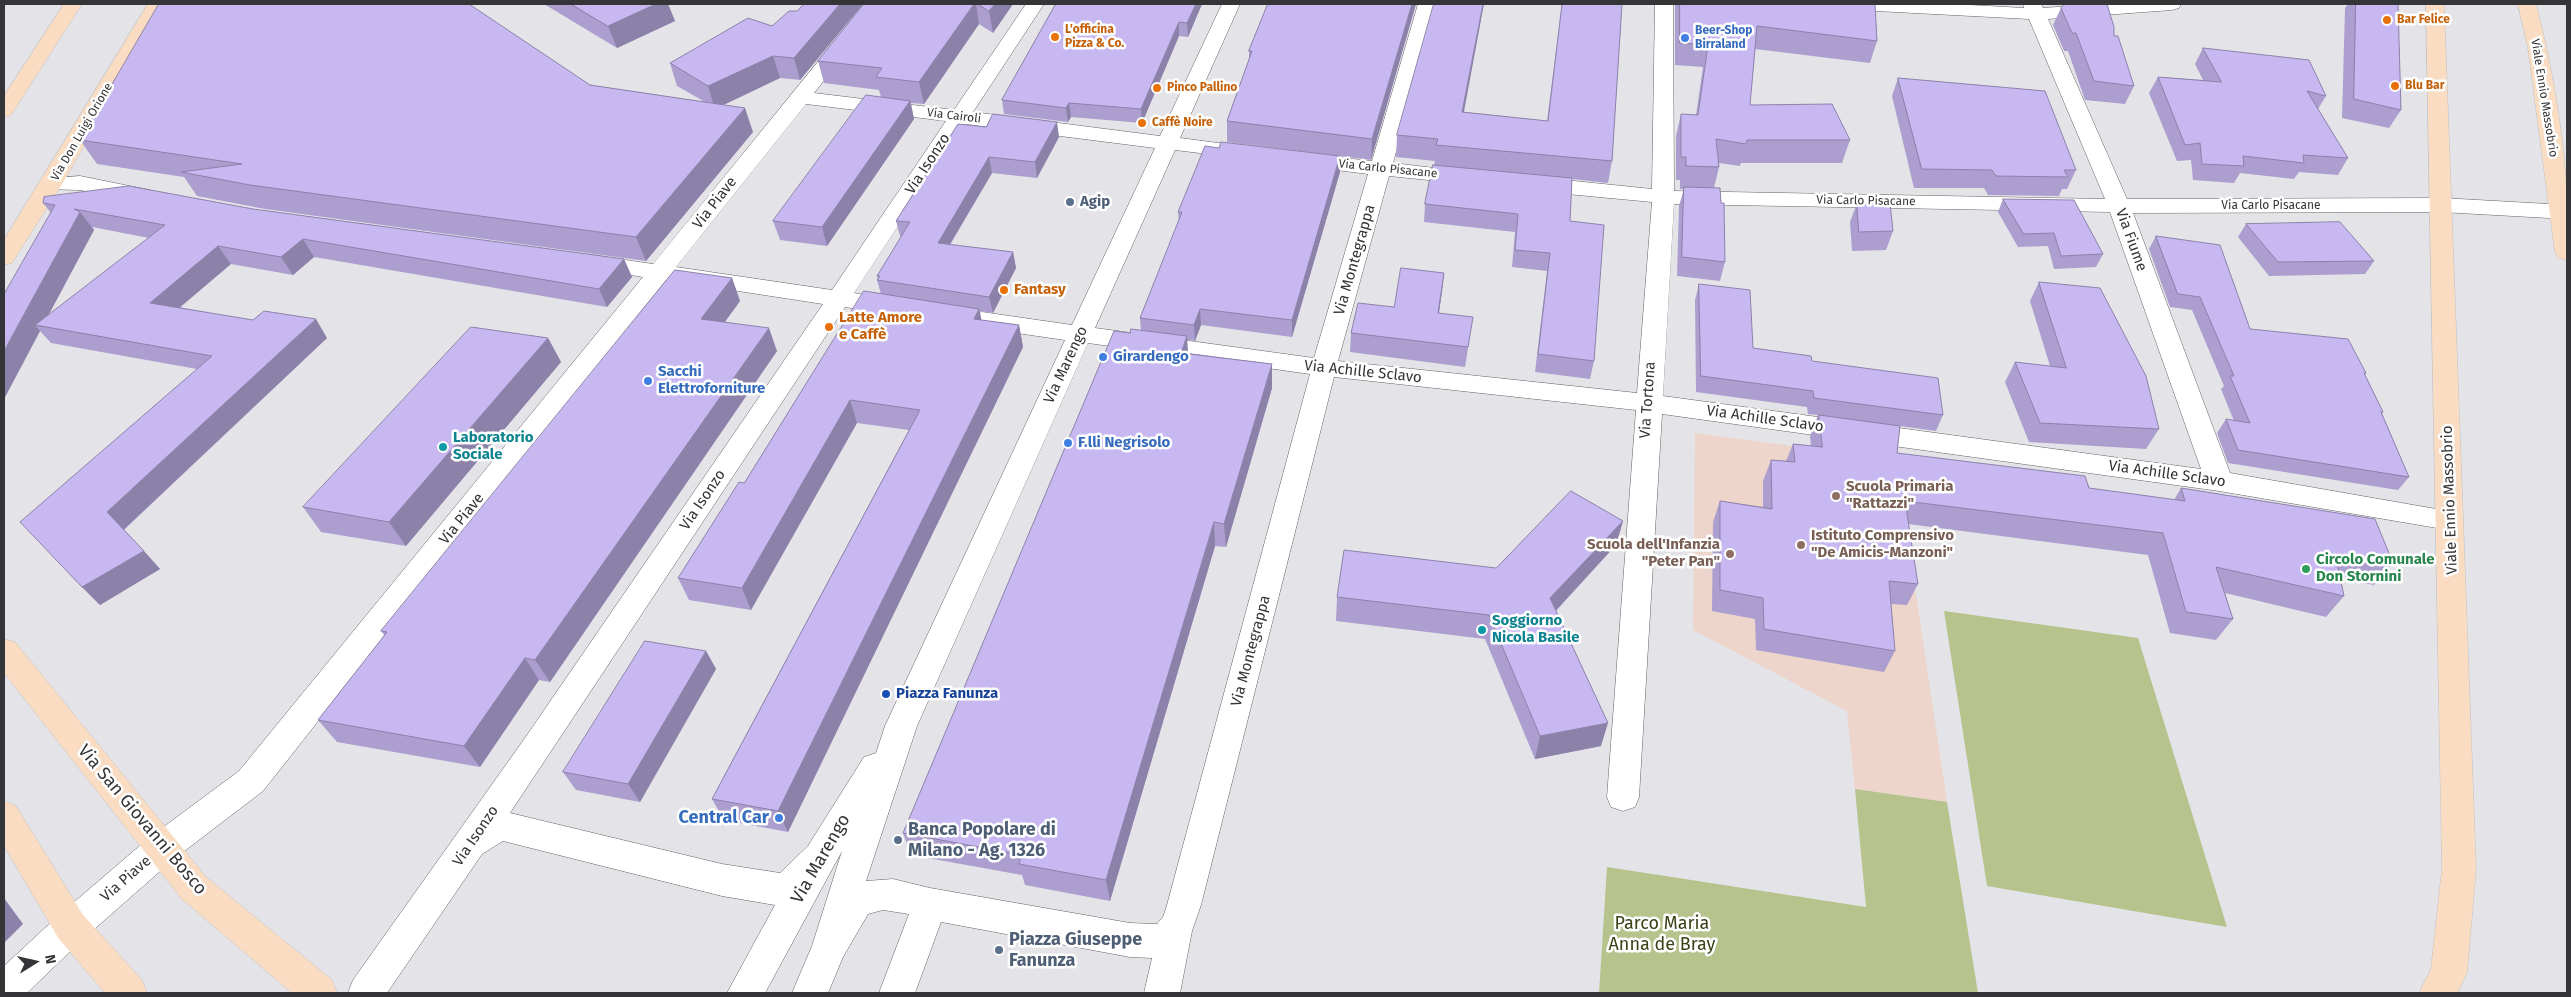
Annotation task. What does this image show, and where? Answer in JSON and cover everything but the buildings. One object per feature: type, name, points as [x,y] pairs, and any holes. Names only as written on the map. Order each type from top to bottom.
[{"type":"main road","points":[[4,111],[73,4]]},
{"type":"main road","name":"Via Don Luigi Orione","points":[[4,258],[157,4]]},
{"type":"main road","name":"Viale Ennio Massobrio","points":[[2435,4],[2449,520],[2454,603],[2459,869],[2449,973],[2437,993]]},
{"type":"main road","name":"Viale Ennio Massobrio","points":[[2527,4],[2538,48],[2564,212],[2567,253]]},
{"type":"main road","name":"Via San Giovanni Bosco","points":[[4,651],[194,888],[319,993]]},
{"type":"main road","points":[[4,816],[70,926],[130,993]]},
{"type":"street","name":"Via Piave","points":[[4,990],[70,926],[162,848],[251,781],[875,4]]},
{"type":"street","name":"Via Isonzo","points":[[366,993],[468,848],[839,299],[1035,4]]},
{"type":"street","name":"Via Marengo","points":[[810,993],[830,946],[848,884],[901,726],[1231,4]]},
{"type":"street","name":"Via Montegrappa","points":[[1162,993],[1175,933],[1184,905],[1324,368],[1427,4]]},
{"type":"street","name":"Via Tortona","points":[[1622,797],[1663,197],[1664,4]]},
{"type":"street","points":[[1857,4],[2034,9],[2172,4]]},
{"type":"street","name":"Via Fiume","points":[[2034,9],[2119,206],[2219,481]]},
{"type":"street","name":"Via Cairoli","points":[[799,97],[1168,142]]},
{"type":"street","name":"Via Carlo Pisacane","points":[[1168,142],[1380,169],[1487,180]]},
{"type":"street","name":"Via Carlo Pisacane","points":[[1516,182],[1663,197],[2119,206],[2441,206],[2564,212]]},
{"type":"street","points":[[50,184],[80,183],[168,200]]},
{"type":"street","points":[[571,260],[918,311]]},
{"type":"street","name":"Via Achille Sclavo","points":[[958,317],[1079,336],[1324,368],[1648,403],[2219,481],[2449,520]]},
{"type":"street","name":"Via Marengo","points":[[745,993],[820,857],[901,726]]},
{"type":"street","points":[[468,848],[485,832],[503,826],[722,880],[777,889],[794,882],[820,857]]},
{"type":"street","points":[[830,946],[850,910],[862,898],[878,894],[1150,942],[1166,941],[1175,933]]},
{"type":"street","points":[[898,993],[930,904]]},
{"type":"shaded area","name":"Istituto Comprensivo \"De Amicis-Manzoni\"","points":[[1695,433],[1896,460],[1947,802],[1855,789],[1847,711],[1693,630]]},
{"type":"green space","points":[[1944,611],[2138,638],[2227,927],[1987,886]]},
{"type":"green space","name":"Parco Maria Anna de Bray","points":[[1855,789],[1947,802],[1978,993],[1599,993],[1607,867],[1866,907]]},
{"type":"place","name":"Bar Felice","points":[[2387,20]]},
{"type":"place","name":"L'officina Pizza & Co.","points":[[1055,37]]},
{"type":"place","name":"Beer-Shop Birraland","points":[[1685,38]]},
{"type":"place","name":"Blu Bar","points":[[2395,86]]},
{"type":"place","name":"Pinco Pallino","points":[[1157,88]]},
{"type":"place","name":"Caffè Noire","points":[[1142,123]]},
{"type":"place","name":"Agip","points":[[1070,202]]},
{"type":"place","name":"Fantasy","points":[[1004,290]]},
{"type":"place","name":"Latte Amore e Caffè","points":[[829,327]]},
{"type":"place","name":"Girardengo","points":[[1103,357]]},
{"type":"place","name":"Sacchi Elettroforniture","points":[[648,381]]},
{"type":"place","name":"F.lli Negrisolo","points":[[1068,443]]},
{"type":"place","name":"Laboratorio Sociale","points":[[443,447]]},
{"type":"place","name":"Scuola Primaria \"Rattazzi\"","points":[[1836,496]]},
{"type":"place","name":"Istituto Comprensivo \"De Amicis-Manzoni\"","points":[[1801,545]]},
{"type":"place","name":"Scuola dell'Infanzia \"Peter Pan\"","points":[[1730,554]]},
{"type":"place","name":"Circolo Comunale Don Stornini","points":[[2306,569]]},
{"type":"place","name":"Soggiorno Nicola Basile","points":[[1482,630]]},
{"type":"place","name":"Piazza Fanunza","points":[[886,694]]},
{"type":"place","name":"Central Car","points":[[779,818]]},
{"type":"place","name":"Banca Popolare di Milano - Ag. 1326","points":[[898,840]]},
{"type":"place","name":"Piazza Giuseppe Fanunza","points":[[999,950]]}]
